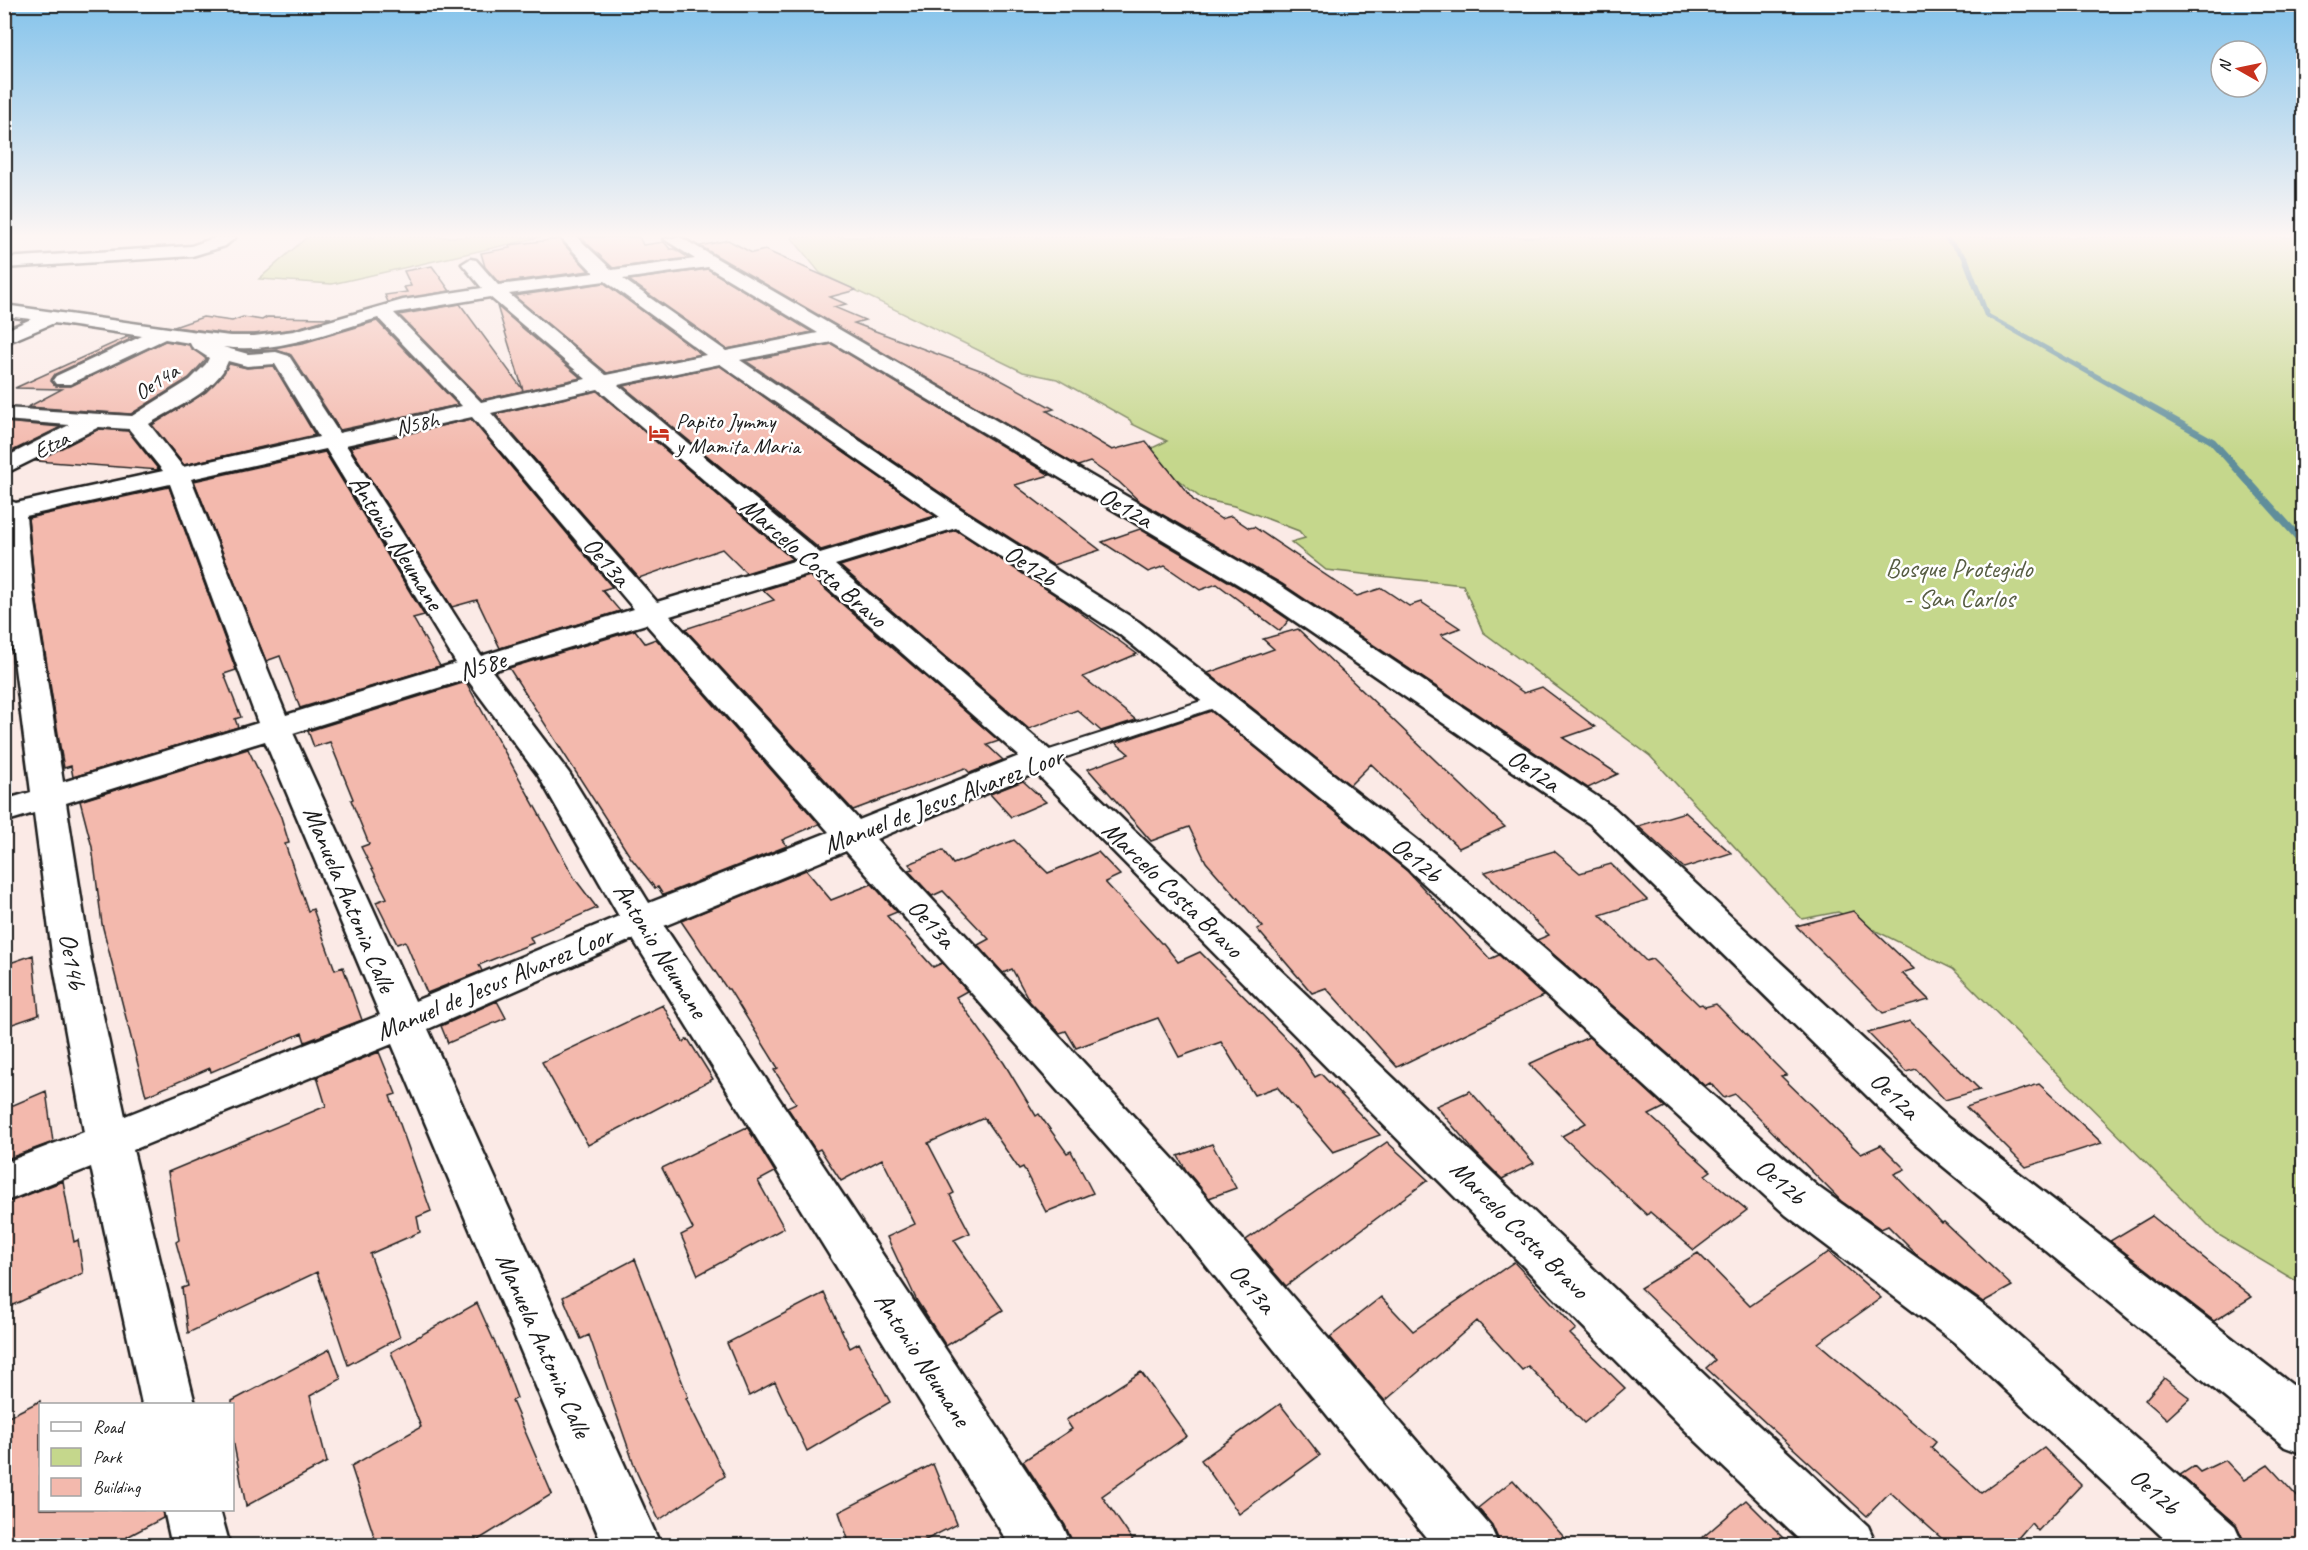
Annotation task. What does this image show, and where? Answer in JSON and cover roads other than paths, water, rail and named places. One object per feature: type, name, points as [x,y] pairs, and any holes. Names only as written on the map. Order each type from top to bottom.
[{"type":"street","points":[[213,350],[247,360],[316,332],[388,309]]},
{"type":"street","name":"Marcelo Costa Bravo","points":[[516,309],[815,562],[1041,759],[1715,1422],[1848,1545]]},
{"type":"street","name":"Oe12b","points":[[656,309],[959,519],[1129,628],[1220,700],[1422,862],[1802,1201],[1972,1326],[2216,1545]]},
{"type":"street","name":"Oe12a","points":[[788,309],[1271,592],[1602,816],[1932,1131],[2304,1428]]},
{"type":"street","points":[[4,310],[277,349]]},
{"type":"street","name":"Oe13a","points":[[382,311],[477,410],[651,612],[1158,1173],[1470,1545]]},
{"type":"street","points":[[4,338],[54,316]]},
{"type":"street","points":[[63,380],[173,334]]},
{"type":"street","name":"Oe14a","points":[[136,423],[208,376],[219,364],[219,357],[213,350],[173,334]]},
{"type":"street","name":"N58h","points":[[9,509],[178,475],[602,382],[832,336]]},
{"type":"street","name":"Antonio Neumane","points":[[277,349],[311,409],[334,441],[474,668],[553,773],[641,921],[1043,1545]]},
{"type":"street","points":[[4,414],[136,423]]},
{"type":"street","name":"Etza","points":[[4,467],[97,420]]},
{"type":"street","name":"Manuela Antonia Calle","points":[[136,423],[178,475],[276,729],[632,1545]]},
{"type":"street","name":"Oe14b","points":[[9,509],[72,961],[108,1140],[168,1403]]},
{"type":"street","name":"N58e","points":[[4,811],[959,519]]},
{"type":"street","name":"Manuel de Jesus Alvarez Loor","points":[[4,1183],[403,1023],[641,921],[1041,759]]},
{"type":"street","points":[[192,1511],[201,1545]]},
{"type":"lane","name":"Manuel de Jesus Alvarez Loor","points":[[1041,759],[1220,700]]},
{"type":"waterway","points":[[1984,309],[1986,315],[2212,441],[2304,544]]},
{"type":"place","name":"Papito Jymmy y Mamita Maria","points":[[659,433]]},
{"type":"park label","name":"Bosque Protegido - San Carlos","points":[[1959,583]]}]
